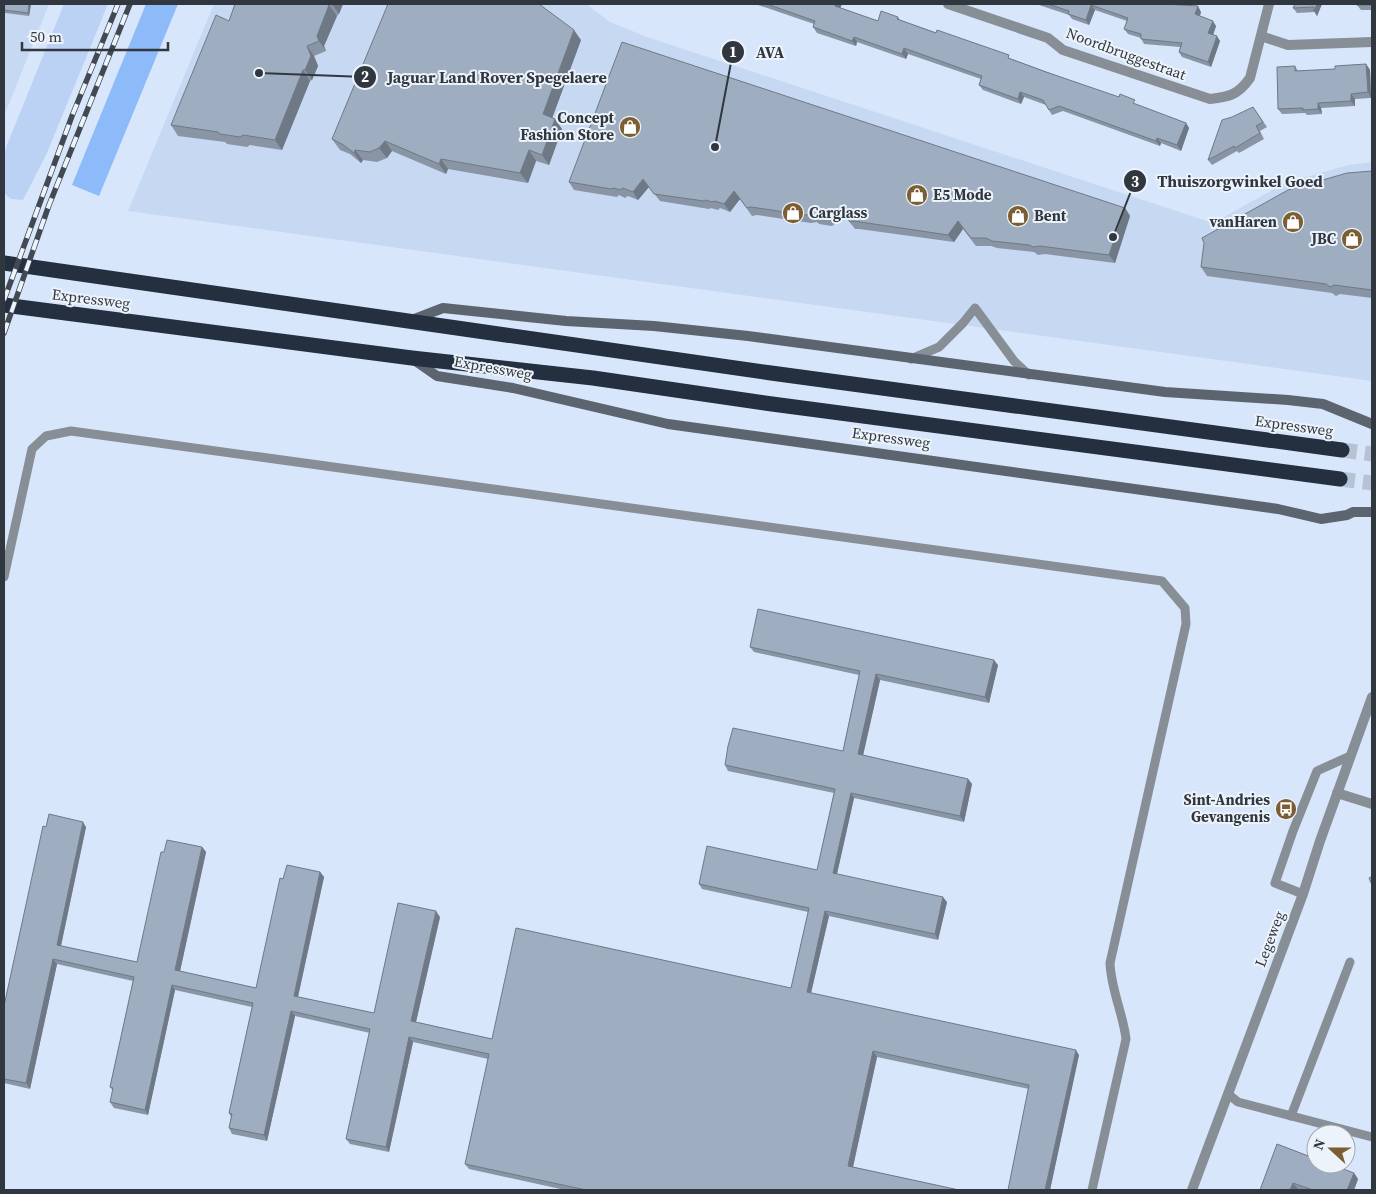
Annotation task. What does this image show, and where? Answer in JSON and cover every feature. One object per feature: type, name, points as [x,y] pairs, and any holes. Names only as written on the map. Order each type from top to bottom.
[{"type":"highway","name":"Expressweg","points":[[4,263],[790,376],[1342,450]]},
{"type":"highway","name":"Expressweg","points":[[4,305],[412,358],[593,378],[772,404],[1340,479]]},
{"type":"street","name":"Noordbruggestraat","points":[[948,4],[1048,38],[1063,50],[1210,99],[1230,96],[1246,83],[1253,69],[1269,4]]},
{"type":"street","points":[[1261,36],[1288,45],[1372,42]]},
{"type":"street","name":"Expressweg","points":[[410,321],[443,308],[566,321],[654,326],[748,336],[1165,392],[1323,404],[1372,424]]},
{"type":"street","name":"Expressweg","points":[[412,358],[437,376],[513,388],[668,424],[1278,509],[1321,519],[1347,515],[1353,512],[1372,512]]},
{"type":"street","name":"Legeweg","points":[[1192,1190],[1303,894],[1372,697]]},
{"type":"street","points":[[1337,793],[1372,804]]},
{"type":"lane","points":[[911,359],[939,347],[975,308],[1014,361],[1029,375]]},
{"type":"lane","points":[[4,577],[32,449],[46,436],[71,431],[1162,582],[1185,608],[1186,624],[1110,963],[1111,979],[1124,1022],[1126,1040],[1092,1190]]},
{"type":"lane","points":[[1303,894],[1274,883],[1317,771],[1350,756]]},
{"type":"lane","points":[[1292,1116],[1350,962]]},
{"type":"lane","points":[[1228,1094],[1238,1102],[1372,1137]]},
{"type":"shaded area","points":[[4,4],[49,4],[4,116]]},
{"type":"shaded area","points":[[64,4],[108,4],[47,153],[23,200],[11,199],[4,193],[4,156]]},
{"type":"shaded area","points":[[146,4],[178,4],[99,196],[72,185]]},
{"type":"shaded area","points":[[214,4],[586,4],[610,22],[647,37],[1213,223],[1285,183],[1349,165],[1372,162],[1372,381],[128,211]]},
{"type":"building","points":[[4,4],[29,4],[28,13],[4,10]]},
{"type":"building","points":[[235,4],[332,4],[329,5],[317,36],[319,41],[307,46],[311,56],[305,70],[303,70],[275,140],[243,135],[240,137],[171,125],[216,15],[229,21]]},
{"type":"building","points":[[388,4],[539,4],[574,30],[543,114],[555,119],[542,155],[529,150],[520,173],[441,159],[439,164],[385,141],[379,148],[370,152],[355,150],[354,153],[332,139]]},
{"type":"building","points":[[767,4],[836,4],[835,6],[878,21],[881,11],[936,33],[937,30],[1009,55],[1008,58],[1046,72],[1119,97],[1120,94],[1135,100],[1133,103],[1186,123],[1177,145],[1157,138],[1156,141],[1059,106],[1049,110],[1043,100],[1020,92],[1018,99],[979,85],[982,76],[904,48],[902,54],[854,37],[852,41],[813,27],[815,21]]},
{"type":"building","points":[[1048,4],[1164,4],[1198,6],[1195,14],[1213,21],[1208,33],[1217,36],[1208,62],[1179,52],[1182,43],[1141,39],[1141,34],[1124,29],[1128,18],[1091,5],[1086,20],[1068,14],[1069,11]]},
{"type":"building","points":[[1295,4],[1317,4],[1314,11],[1314,7],[1293,8]]},
{"type":"building","points":[[622,42],[1125,208],[1109,255],[1040,246],[1033,247],[992,241],[986,238],[971,238],[958,221],[948,235],[854,221],[850,222],[840,209],[827,218],[811,214],[805,215],[747,208],[734,191],[724,204],[715,201],[654,194],[643,179],[633,192],[623,188],[620,190],[611,189],[569,182]]},
{"type":"building","points":[[1366,64],[1368,92],[1351,94],[1351,101],[1318,103],[1318,109],[1278,109],[1277,67],[1295,66],[1295,71],[1335,69],[1335,66]]},
{"type":"building","points":[[1253,107],[1263,122],[1256,126],[1260,133],[1235,148],[1234,146],[1208,160],[1222,120]]},
{"type":"building","points":[[1372,171],[1372,290],[1334,285],[1330,287],[1326,284],[1201,267],[1204,243],[1202,238],[1288,190],[1347,173]]},
{"type":"building","points":[[758,609],[994,660],[985,697],[876,674],[858,754],[968,779],[960,816],[851,793],[833,873],[943,897],[935,934],[825,911],[807,992],[1076,1050],[1045,1190],[1008,1190],[1029,1085],[873,1051],[848,1166],[959,1190],[586,1190],[465,1164],[489,1054],[409,1037],[386,1147],[346,1139],[370,1029],[291,1011],[264,1135],[229,1128],[232,1114],[229,1113],[253,1003],[172,985],[145,1110],[110,1102],[113,1088],[110,1087],[134,977],[53,959],[26,1083],[4,1079],[4,1006],[43,826],[46,827],[49,814],[83,822],[57,945],[137,962],[161,852],[164,852],[167,840],[202,847],[175,970],[256,988],[280,878],[283,879],[287,865],[320,872],[294,996],[374,1013],[398,903],[436,911],[411,1021],[492,1039],[516,928],[791,988],[809,908],[699,884],[707,846],[817,870],[835,789],[725,765],[728,746],[733,728],[843,751],[860,671],[750,647]]},
{"type":"building","points":[[1277,1144],[1306,1155],[1306,1174],[1354,1174],[1347,1190],[1313,1190],[1293,1183],[1290,1190],[1260,1190]]},
{"type":"tunnel","points":[[1342,450],[1372,454]]},
{"type":"tunnel","points":[[1340,479],[1372,483]]},
{"type":"railway","points":[[4,300],[72,116],[118,4]]},
{"type":"railway","points":[[4,333],[49,205],[130,4]]},
{"type":"place","name":"Jaguar Land Rover Spegelaere","points":[[259,73]]},
{"type":"place","name":"Concept Fashion Store","points":[[630,127]]},
{"type":"place","name":"AVA","points":[[715,147]]},
{"type":"place","name":"E5 Mode","points":[[917,195]]},
{"type":"place","name":"Carglass","points":[[793,213]]},
{"type":"place","name":"Bent","points":[[1018,216]]},
{"type":"place","name":"vanHaren","points":[[1293,222]]},
{"type":"place","name":"Thuiszorgwinkel Goed","points":[[1113,237]]},
{"type":"place","name":"JBC","points":[[1352,239]]},
{"type":"place","name":"Sint-Andries Gevangenis","points":[[1286,809]]}]
